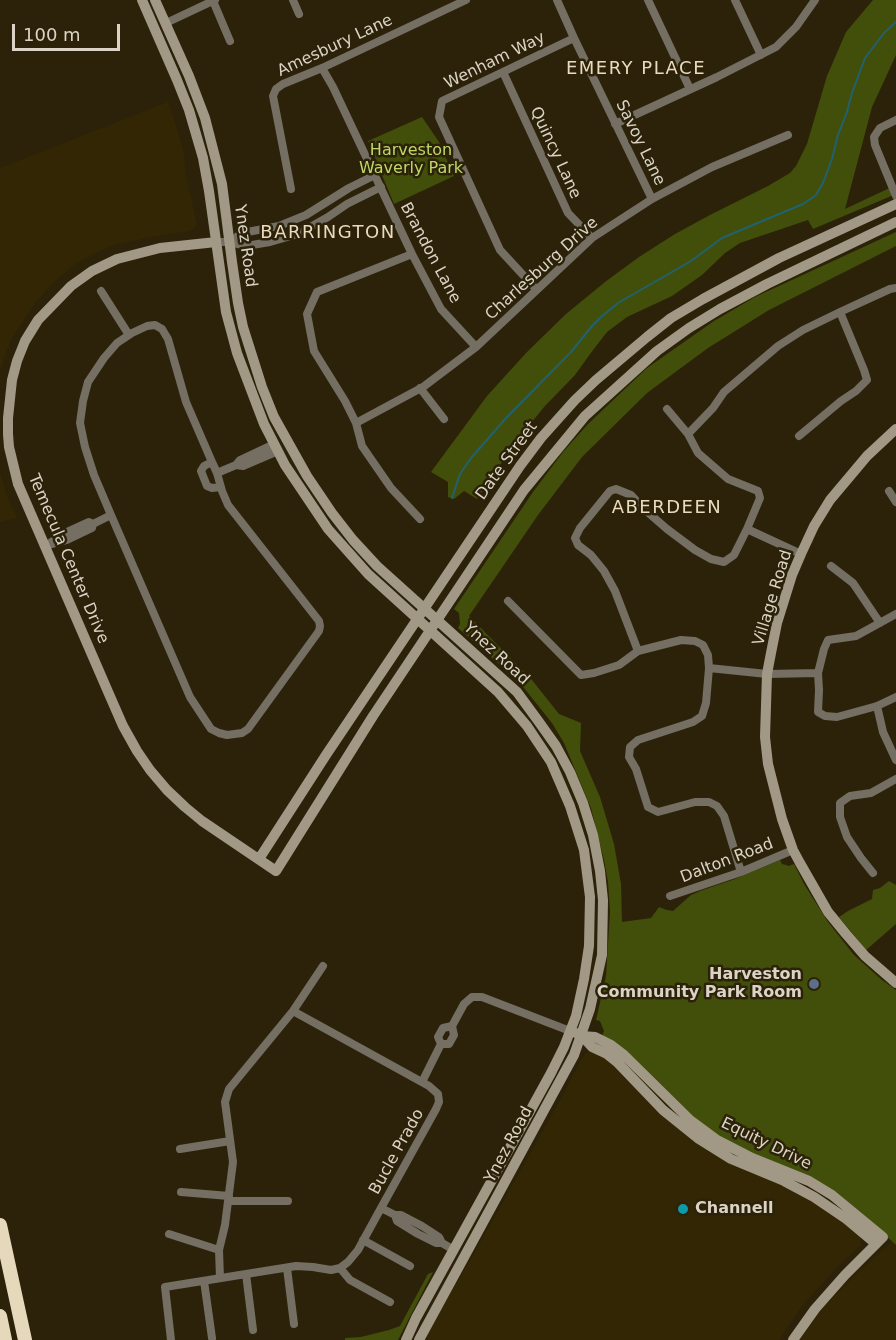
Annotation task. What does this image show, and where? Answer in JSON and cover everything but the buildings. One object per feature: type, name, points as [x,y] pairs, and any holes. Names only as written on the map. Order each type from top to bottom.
[{"type":"highway","points":[[0,1225],[25,1340]]},
{"type":"highway","points":[[0,1316],[5,1340]]},
{"type":"main road","name":"Ynez Road","points":[[142,0],[189,110],[203,158],[226,312],[237,353],[253,396],[290,474],[328,529],[368,574],[498,692],[527,726],[551,762],[570,806],[584,850],[590,897],[590,946],[576,1016],[551,1073],[406,1340]]},
{"type":"main road","name":"Ynez Road","points":[[155,0],[205,118],[222,184],[238,303],[248,344],[262,387],[282,433],[332,513],[365,553],[517,692],[556,746],[570,772],[583,803],[600,871],[603,900],[602,955],[582,1036],[574,1055],[419,1340]]},
{"type":"main road","name":"Date Street","points":[[259,859],[520,466],[575,400],[622,357],[671,318],[779,258],[896,204]]},
{"type":"main road","name":"Date Street","points":[[276,871],[373,716],[524,490],[585,416],[657,351],[689,328],[787,274],[896,222]]},
{"type":"main road","name":"Temecula Center Drive","points":[[216,242],[141,252],[104,264],[71,286],[38,320],[25,341],[12,380],[8,440],[18,484],[123,726],[137,751],[167,790],[185,807],[276,871]]},
{"type":"main road","name":"Village Road","points":[[896,429],[867,456],[830,500],[814,526],[792,575],[777,623],[767,674],[765,737],[768,764],[782,819],[793,850],[834,919],[865,957],[896,983]]},
{"type":"main road","points":[[276,447],[281,446],[285,449],[308,488],[319,494]]},
{"type":"main road","name":"Equity Drive","points":[[570,1031],[582,1036],[595,1037],[611,1045],[677,1109],[717,1140],[752,1158],[809,1181],[839,1201],[879,1240],[815,1309],[793,1340]]},
{"type":"main road","points":[[445,1291],[444,1284],[458,1257],[454,1250]]},
{"type":"street","points":[[166,23],[214,0],[230,41]]},
{"type":"street","points":[[293,0],[299,14]]},
{"type":"street","name":"Amesbury Lane","points":[[291,189],[273,96],[276,89],[466,0]]},
{"type":"street","name":"Savoy Lane","points":[[557,0],[652,199]]},
{"type":"street","points":[[648,0],[690,89]]},
{"type":"street","points":[[735,0],[761,55]]},
{"type":"street","points":[[615,124],[776,47],[796,27],[815,0]]},
{"type":"street","name":"Wenham Way","points":[[536,289],[500,250],[439,117],[442,101],[574,38]]},
{"type":"street","name":"Brandon Lane","points":[[322,68],[441,309],[476,347]]},
{"type":"street","name":"Quincy Lane","points":[[503,72],[568,213],[592,238]]},
{"type":"street","points":[[896,120],[880,128],[874,137],[875,145],[896,196]]},
{"type":"street","name":"Charlesburg Drive","points":[[356,423],[420,388],[476,347],[592,238],[652,199],[712,167],[788,135]]},
{"type":"street","points":[[230,242],[242,233],[279,226],[306,215],[375,175]]},
{"type":"street","points":[[216,242],[230,242],[246,246],[298,234],[346,204],[381,187]]},
{"type":"street","points":[[412,254],[317,292],[307,314],[314,351],[345,400],[356,423],[362,446],[391,488],[420,519]]},
{"type":"street","points":[[688,434],[724,392],[778,346],[803,330],[896,288]]},
{"type":"street","points":[[101,291],[129,335]]},
{"type":"street","points":[[799,436],[867,380],[840,312]]},
{"type":"street","points":[[155,325],[162,329],[168,339],[186,402],[217,473],[228,505],[319,621],[319,631],[248,729],[242,733],[227,735],[211,729],[190,697],[94,475],[85,447],[80,423],[88,382],[117,343],[129,335],[147,326],[155,325]]},
{"type":"street","points":[[420,388],[444,418]]},
{"type":"street","points":[[638,651],[615,591],[604,571],[591,555],[578,545],[575,538],[580,528],[610,491],[616,489],[631,495],[676,536],[711,559],[724,562],[734,555],[760,498],[758,490],[728,479],[698,453],[688,434],[667,409]]},
{"type":"street","points":[[217,473],[236,465],[240,460],[276,447]]},
{"type":"street","points":[[212,462],[204,466],[201,471],[202,476],[207,486],[221,487]]},
{"type":"street","points":[[889,490],[896,502]]},
{"type":"street","points":[[45,546],[89,522],[93,524],[111,514]]},
{"type":"street","points":[[747,530],[801,554]]},
{"type":"street","points":[[831,566],[853,583],[880,623]]},
{"type":"street","points":[[508,601],[581,675],[619,665],[638,651],[681,639],[703,645],[708,655],[710,668],[706,703],[702,716],[693,722],[638,740],[630,747],[629,757],[636,769],[648,807],[658,812],[695,802],[709,802],[717,806],[724,816],[741,872]]},
{"type":"street","points":[[896,614],[856,636],[828,640],[818,673],[818,711],[825,716],[837,717],[877,706],[896,697]]},
{"type":"street","points":[[710,668],[767,674],[818,673]]},
{"type":"street","points":[[877,706],[883,732],[896,760]]},
{"type":"street","points":[[873,873],[847,837],[840,817],[840,803],[850,796],[871,793],[896,779]]},
{"type":"street","name":"Dalton Road","points":[[670,896],[741,872],[793,850]]},
{"type":"street","points":[[220,1278],[219,1250],[225,1225],[233,1162],[225,1102],[230,1089],[292,1011],[323,966]]},
{"type":"street","points":[[422,1082],[441,1044],[449,1044],[454,1035],[452,1026],[464,1004],[472,997],[482,997],[570,1031]]},
{"type":"street","name":"Bucle Prado","points":[[292,1011],[422,1082],[438,1094],[439,1102],[363,1240],[348,1262],[340,1268]]},
{"type":"street","points":[[180,1149],[230,1141]]},
{"type":"street","points":[[180,1192],[229,1198],[288,1201]]},
{"type":"street","name":"Bucle Prado","points":[[381,1208],[395,1215],[397,1221],[406,1222],[436,1243],[442,1243],[454,1250]]},
{"type":"street","points":[[169,1234],[219,1250]]},
{"type":"street","points":[[363,1240],[410,1266]]},
{"type":"street","points":[[171,1340],[165,1287],[304,1266],[331,1270],[340,1268],[350,1280],[390,1302]]},
{"type":"street","points":[[286,1268],[294,1324]]},
{"type":"street","points":[[246,1274],[253,1330]]},
{"type":"street","points":[[204,1281],[212,1338]]},
{"type":"shaded area","points":[[168,102],[184,155],[197,225],[190,231],[117,244],[74,265],[35,303],[10,341],[0,371],[0,168]]},
{"type":"shaded area","points":[[0,472],[17,518],[0,522]]},
{"type":"shaded area","points":[[591,1052],[606,1057],[654,1106],[794,1189],[861,1235],[861,1245],[838,1266],[801,1307],[779,1340],[426,1340],[432,1325],[582,1058],[586,1053]]},
{"type":"shaded area","points":[[892,1241],[896,1245],[896,1340],[800,1340],[821,1310]]},
{"type":"green space","points":[[873,0],[896,0],[896,55],[872,107],[845,209],[896,185],[896,194],[813,229],[808,220],[740,243],[725,253],[702,275],[672,296],[627,317],[607,332],[575,375],[544,407],[515,443],[477,499],[464,491],[454,499],[448,497],[448,482],[431,472],[487,396],[566,314],[639,257],[675,234],[768,186],[790,173],[796,166],[807,144],[827,76],[846,32]]},
{"type":"green space","name":"Harveston Waverly Park","points":[[422,117],[439,142],[454,176],[394,204],[368,141]]},
{"type":"green space","points":[[896,232],[896,246],[769,310],[708,348],[647,393],[582,457],[538,515],[469,616],[532,680],[559,714],[581,723],[580,751],[600,797],[614,844],[621,884],[622,922],[651,918],[659,907],[673,911],[691,895],[780,860],[782,864],[789,866],[794,864],[828,922],[854,955],[896,990],[896,1245],[842,1198],[751,1154],[708,1130],[602,1036],[604,1031],[600,1021],[596,1020],[606,976],[610,912],[604,860],[591,808],[564,743],[552,723],[524,688],[458,628],[459,613],[454,609],[533,492],[563,452],[588,424],[647,368],[714,321],[755,297]]},
{"type":"green space","points":[[889,881],[896,885],[896,924],[866,950],[839,917],[872,899],[873,890]]},
{"type":"green space","points":[[433,1272],[398,1340],[345,1340],[345,1338],[361,1337],[400,1326],[428,1274]]},
{"type":"waterway","points":[[452,498],[460,474],[471,458],[601,317],[618,303],[691,261],[722,238],[803,204],[816,195],[832,159],[865,58],[884,33],[896,22]]},
{"type":"place","name":"Harveston Community Park Room","points":[[814,984]]},
{"type":"place","name":"Channell","points":[[683,1209]]},
{"type":"district","name":"EMERY PLACE","points":[[636,69]]},
{"type":"district","name":"BARRINGTON","points":[[328,233]]},
{"type":"district","name":"ABERDEEN","points":[[667,508]]}]
